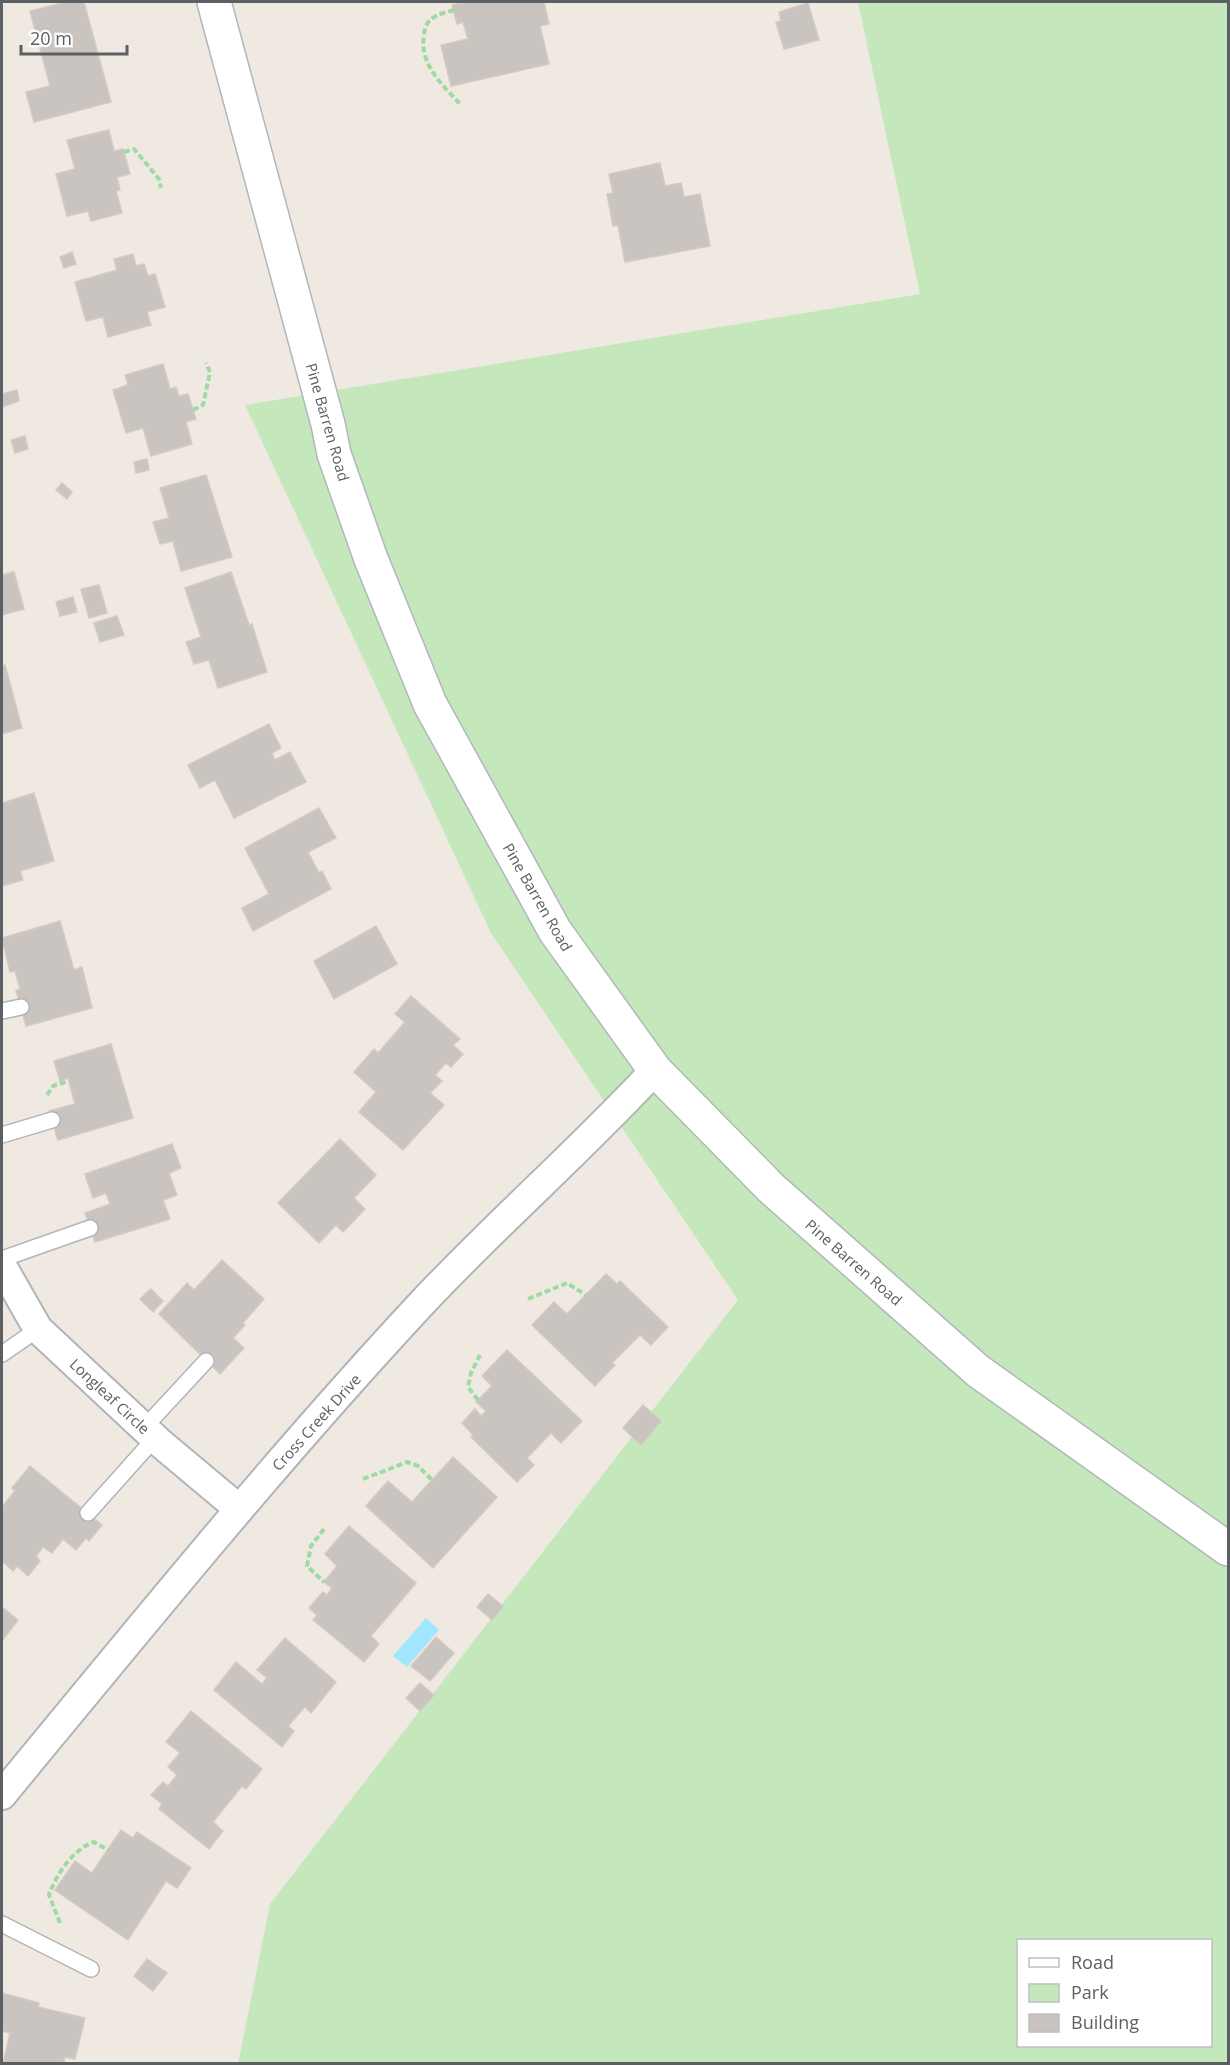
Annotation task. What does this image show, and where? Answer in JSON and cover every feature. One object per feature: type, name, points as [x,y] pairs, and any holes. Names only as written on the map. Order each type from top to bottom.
[{"type":"main road","name":"Pine Barren Road","points":[[214,2],[334,454],[371,559],[430,704],[555,931],[655,1071],[771,1188],[978,1371],[1228,1549]]},
{"type":"street","name":"Cross Creek Drive","points":[[2,1795],[239,1509],[423,1302],[617,1112],[655,1071]]},
{"type":"street","name":"Longleaf Circle","points":[[2,1266],[38,1329],[149,1433],[239,1509]]},
{"type":"lane","points":[[2,1011],[21,1007]]},
{"type":"lane","points":[[2,1135],[52,1120]]},
{"type":"lane","points":[[2,1259],[90,1228]]},
{"type":"lane","points":[[2,1354],[38,1329]]},
{"type":"lane","points":[[88,1514],[206,1361]]},
{"type":"lane","points":[[2,1924],[91,1969]]},
{"type":"path","points":[[453,10],[435,16],[425,26],[422,44],[426,63],[461,105]]},
{"type":"path","points":[[124,152],[134,149],[159,179],[161,188]]},
{"type":"path","points":[[193,410],[203,405],[210,372],[206,363]]},
{"type":"path","points":[[528,1299],[567,1283],[586,1294]]},
{"type":"path","points":[[478,1400],[468,1387],[468,1380],[482,1353]]},
{"type":"path","points":[[363,1479],[407,1462],[418,1466],[432,1480]]},
{"type":"path","points":[[324,1529],[311,1546],[308,1566],[324,1582]]},
{"type":"path","points":[[60,1923],[49,1895],[55,1877],[86,1845],[94,1842],[108,1850]]},
{"type":"green space","points":[[858,2],[1228,2],[1228,2063],[238,2064],[270,1904],[738,1300],[491,933],[245,405],[920,294]]},
{"type":"water","points":[[426,1618],[439,1630],[407,1667],[393,1656]]},
{"type":"building","points":[[67,2],[84,2],[111,102],[34,122],[26,92],[50,86],[30,11]]},
{"type":"building","points":[[460,2],[544,2],[549,24],[540,26],[549,64],[451,86],[441,45],[468,39],[463,22],[457,24],[452,5]]},
{"type":"building","points":[[808,3],[819,40],[784,49],[776,22],[781,21],[779,12]]},
{"type":"building","points":[[109,130],[114,151],[123,149],[130,174],[117,177],[120,190],[116,191],[122,213],[91,221],[88,211],[67,216],[56,174],[75,169],[67,140]]},
{"type":"building","points":[[660,163],[665,186],[681,183],[684,197],[700,194],[710,246],[625,262],[618,225],[613,226],[607,194],[613,193],[609,174]]},
{"type":"building","points":[[72,252],[76,264],[64,268],[60,257]]},
{"type":"building","points":[[133,254],[136,266],[144,264],[148,276],[155,274],[165,307],[147,312],[151,325],[108,337],[103,317],[86,321],[75,282],[117,270],[114,259]]},
{"type":"building","points":[[163,364],[170,389],[176,387],[179,396],[188,394],[196,419],[186,422],[192,444],[151,456],[143,428],[126,433],[113,390],[128,385],[125,375]]},
{"type":"building","points":[[17,390],[19,401],[2,407],[2,394]]},
{"type":"building","points":[[25,436],[28,449],[15,453],[11,440]]},
{"type":"building","points":[[147,459],[149,470],[136,473],[134,462]]},
{"type":"building","points":[[206,475],[232,557],[181,571],[173,541],[160,544],[153,522],[169,518],[160,488]]},
{"type":"building","points":[[62,483],[72,492],[67,499],[56,490]]},
{"type":"building","points":[[14,572],[24,609],[2,615],[2,575]]},
{"type":"building","points":[[231,572],[249,625],[252,624],[267,672],[218,688],[209,660],[194,664],[186,642],[201,637],[185,588]]},
{"type":"building","points":[[99,585],[107,613],[89,618],[81,589]]},
{"type":"building","points":[[73,597],[77,612],[60,616],[56,602]]},
{"type":"building","points":[[117,616],[124,635],[100,642],[94,623]]},
{"type":"building","points":[[5,665],[22,728],[2,734],[2,666]]},
{"type":"building","points":[[269,724],[281,748],[272,753],[275,760],[290,752],[306,782],[234,818],[215,780],[200,788],[188,765]]},
{"type":"building","points":[[34,793],[54,861],[20,871],[23,880],[2,886],[2,803]]},
{"type":"building","points":[[319,808],[336,838],[308,852],[319,873],[322,871],[331,889],[253,931],[242,908],[269,894],[245,848]]},
{"type":"building","points":[[60,921],[74,970],[82,967],[92,1008],[26,1026],[16,990],[20,989],[15,971],[10,972],[2,938]]},
{"type":"building","points":[[376,926],[397,964],[334,999],[314,961]]},
{"type":"building","points":[[411,996],[460,1039],[453,1045],[463,1054],[451,1067],[446,1063],[435,1075],[442,1081],[430,1093],[444,1105],[403,1150],[359,1112],[376,1092],[354,1072],[374,1049],[378,1053],[405,1022],[395,1014]]},
{"type":"building","points":[[111,1044],[133,1118],[58,1140],[49,1111],[75,1104],[68,1078],[60,1081],[54,1061]]},
{"type":"building","points":[[340,1139],[376,1175],[354,1198],[365,1209],[343,1232],[336,1225],[319,1243],[278,1203]]},
{"type":"building","points":[[172,1144],[181,1168],[169,1173],[177,1195],[163,1200],[170,1219],[95,1242],[85,1213],[110,1204],[106,1193],[93,1198],[85,1174]]},
{"type":"building","points":[[222,1260],[264,1299],[233,1338],[244,1348],[220,1374],[159,1314],[187,1283],[194,1290]]},
{"type":"building","points":[[606,1274],[617,1284],[620,1281],[668,1327],[651,1345],[640,1335],[612,1363],[615,1365],[595,1386],[532,1325],[554,1302],[567,1314]]},
{"type":"building","points":[[151,1289],[163,1301],[153,1312],[140,1299]]},
{"type":"building","points":[[507,1350],[582,1421],[561,1443],[551,1433],[527,1458],[534,1465],[517,1482],[471,1437],[473,1435],[462,1423],[475,1409],[481,1416],[486,1411],[476,1402],[492,1386],[482,1376]]},
{"type":"building","points":[[643,1405],[661,1421],[641,1445],[623,1428]]},
{"type":"building","points":[[453,1457],[497,1497],[433,1568],[366,1506],[388,1481],[412,1502]]},
{"type":"building","points":[[30,1466],[102,1525],[89,1541],[86,1538],[76,1550],[63,1539],[52,1553],[43,1547],[36,1556],[40,1561],[28,1576],[17,1566],[13,1571],[2,1561],[2,1507],[15,1491],[12,1488]]},
{"type":"building","points":[[349,1526],[416,1583],[371,1636],[379,1644],[364,1662],[313,1620],[317,1615],[309,1608],[323,1592],[327,1595],[332,1588],[324,1582],[337,1566],[325,1554]]},
{"type":"building","points":[[488,1594],[503,1606],[492,1620],[477,1607]]},
{"type":"building","points":[[2,1607],[18,1620],[2,1641]]},
{"type":"building","points":[[436,1637],[454,1653],[430,1681],[411,1666]]},
{"type":"building","points":[[285,1638],[336,1682],[311,1713],[305,1707],[288,1726],[294,1731],[282,1747],[214,1690],[236,1662],[262,1684],[267,1678],[257,1670]]},
{"type":"building","points":[[420,1683],[434,1695],[420,1711],[406,1698]]},
{"type":"building","points":[[191,1711],[262,1769],[246,1789],[242,1786],[213,1822],[223,1831],[209,1849],[159,1809],[162,1804],[151,1795],[163,1782],[168,1786],[177,1775],[168,1767],[180,1753],[166,1742]]},
{"type":"building","points":[[121,1830],[133,1838],[137,1832],[191,1868],[177,1888],[166,1881],[128,1940],[55,1890],[75,1861],[92,1873]]},
{"type":"building","points":[[147,1959],[167,1973],[153,1991],[134,1976]]},
{"type":"building","points":[[2,1993],[39,2003],[38,2007],[85,2018],[75,2059],[65,2057],[64,2064],[3,2064],[10,2033],[2,2031]]}]
